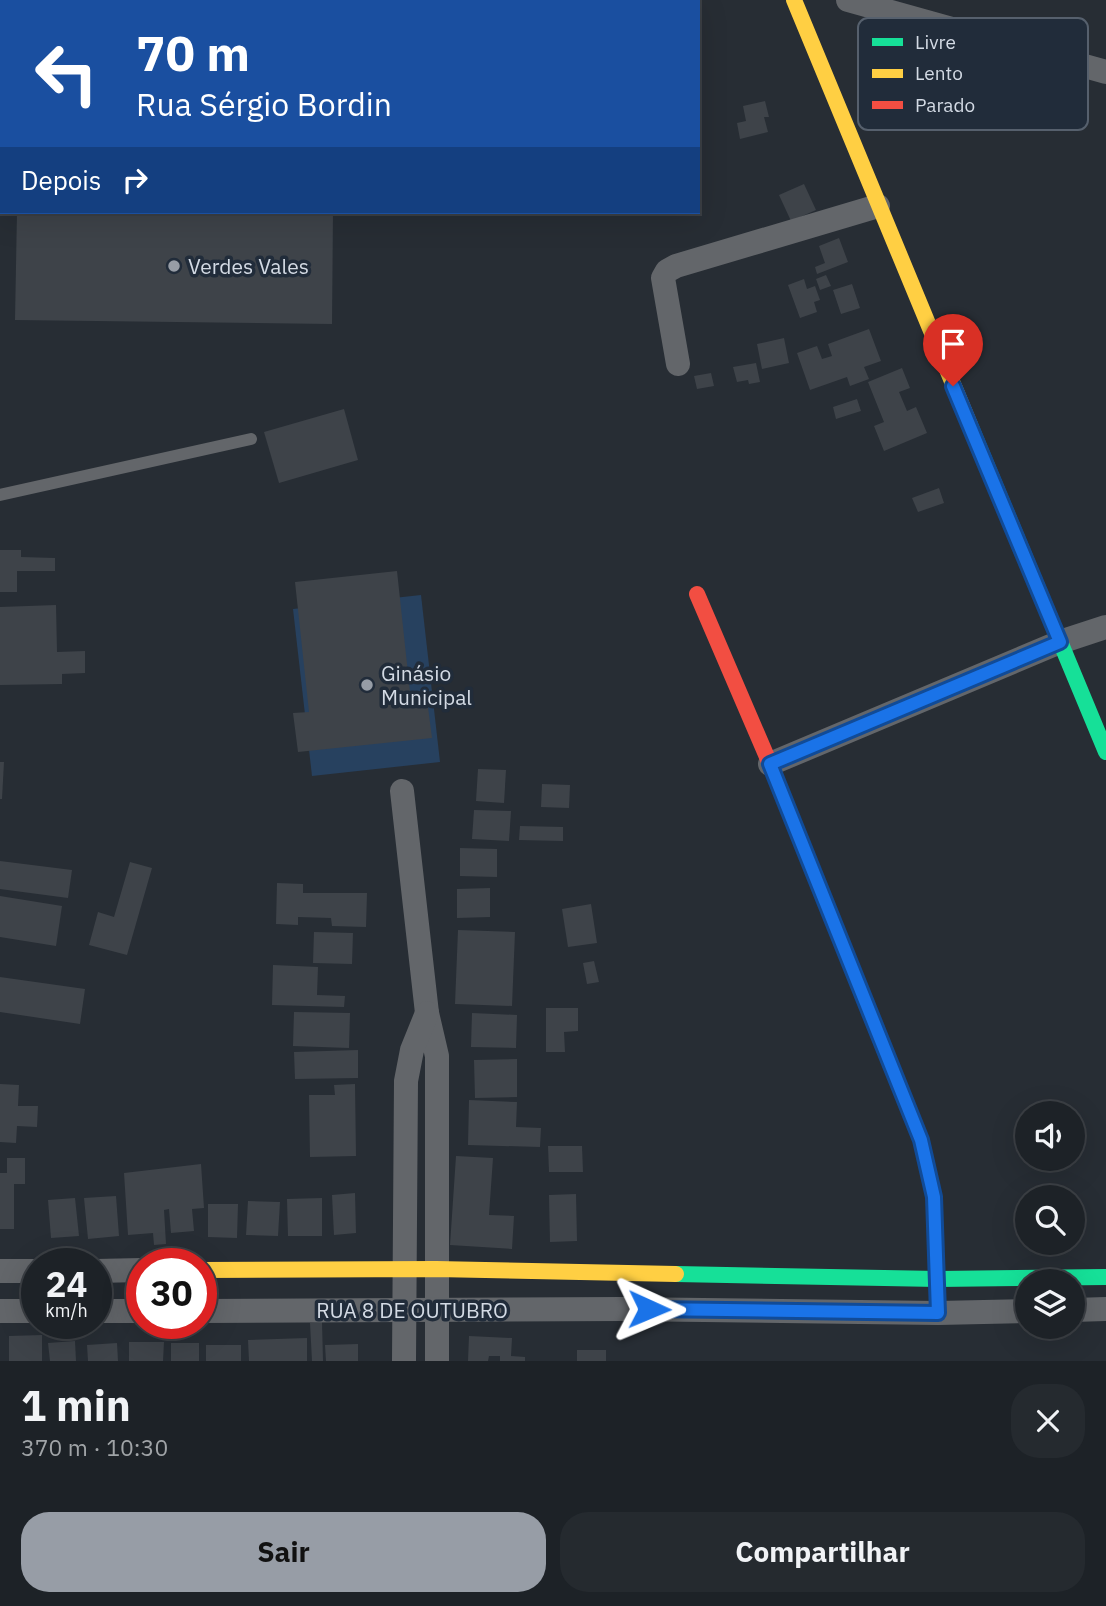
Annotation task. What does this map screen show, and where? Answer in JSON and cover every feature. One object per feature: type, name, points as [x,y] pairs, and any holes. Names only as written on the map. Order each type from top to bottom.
[{"type":"street","points":[[794,0],[1106,752]]},
{"type":"street","points":[[848,0],[912,18]]},
{"type":"street","points":[[1088,67],[1106,72]]},
{"type":"street","points":[[678,364],[663,278],[667,271],[676,265],[878,206]]},
{"type":"street","points":[[697,594],[770,764],[921,1140],[934,1197],[938,1313]]},
{"type":"street","points":[[770,764],[1060,642],[1106,627]]},
{"type":"street","points":[[402,791],[427,1013],[437,1056],[437,1361]]},
{"type":"street","points":[[404,1361],[406,1082],[412,1049],[427,1013]]},
{"type":"street","points":[[405,1146],[437,1146]]},
{"type":"street","name":"RUA 8 DE OUTUBRO","points":[[217,1270],[436,1269],[938,1279],[1106,1277]]},
{"type":"street","points":[[0,1271],[21,1271]]},
{"type":"street","points":[[621,1274],[623,1309]]},
{"type":"street","name":"RUA 8 DE OUTUBRO","points":[[217,1311],[623,1309],[938,1313],[1015,1311]]},
{"type":"street","points":[[1085,1310],[1106,1309]]},
{"type":"street","points":[[0,1311],[21,1311]]},
{"type":"lane","points":[[0,495],[251,439]]},
{"type":"shaded area","name":"Ginásio Municipal","points":[[421,595],[440,762],[312,776],[293,609]]},
{"type":"building","points":[[765,101],[769,117],[764,117],[768,132],[740,139],[737,123],[746,121],[743,106]]},
{"type":"building","points":[[804,184],[816,210],[791,221],[779,195]]},
{"type":"building","name":"Verdes Vales","points":[[17,214],[333,214],[332,324],[15,320]]},
{"type":"building","points":[[839,238],[848,262],[817,274],[815,267],[825,263],[819,246]]},
{"type":"building","points":[[826,275],[831,286],[820,290],[816,279]]},
{"type":"building","points":[[804,279],[807,289],[815,286],[820,300],[814,302],[817,312],[800,318],[788,285]]},
{"type":"building","points":[[852,284],[860,308],[841,314],[833,290]]},
{"type":"building","points":[[869,329],[881,361],[864,367],[869,379],[850,386],[847,377],[810,390],[797,353],[817,346],[822,359],[832,356],[828,344]]},
{"type":"building","points":[[784,338],[789,363],[762,369],[757,344]]},
{"type":"building","points":[[756,363],[760,382],[737,382],[733,367]]},
{"type":"building","points":[[902,368],[910,388],[899,392],[907,411],[916,407],[927,433],[884,451],[874,426],[884,422],[868,382]]},
{"type":"building","points":[[711,373],[714,386],[697,389],[694,376]]},
{"type":"building","points":[[857,399],[861,411],[836,419],[833,407]]},
{"type":"building","points":[[344,409],[358,460],[279,483],[264,432]]},
{"type":"building","points":[[939,488],[944,503],[918,512],[912,498]]},
{"type":"building","points":[[0,550],[21,550],[21,557],[55,558],[55,571],[17,571],[17,592],[0,592]]},
{"type":"building","name":"Ginásio Municipal","points":[[397,571],[411,701],[427,699],[432,738],[298,752],[293,713],[309,712],[295,582]]},
{"type":"building","points":[[56,605],[57,652],[85,651],[85,673],[62,674],[62,684],[0,685],[0,607]]},
{"type":"building","points":[[0,762],[4,762],[2,799],[0,799]]},
{"type":"building","points":[[478,769],[506,770],[504,803],[476,801]]},
{"type":"building","points":[[542,784],[570,785],[569,808],[541,807]]},
{"type":"building","points":[[474,810],[511,811],[509,841],[472,839]]},
{"type":"building","points":[[520,826],[563,827],[563,841],[519,840]]},
{"type":"building","points":[[460,848],[497,849],[497,877],[460,876]]},
{"type":"building","points":[[0,861],[72,870],[68,898],[0,889]]},
{"type":"building","points":[[130,862],[152,868],[127,955],[89,945],[98,912],[114,917]]},
{"type":"building","points":[[277,883],[303,884],[303,893],[367,893],[366,927],[332,926],[331,918],[298,917],[298,925],[276,924]]},
{"type":"building","points":[[490,888],[490,917],[457,918],[457,889]]},
{"type":"building","points":[[0,896],[62,906],[56,946],[0,937]]},
{"type":"building","points":[[591,904],[597,943],[568,947],[562,909]]},
{"type":"building","points":[[458,930],[515,932],[512,1006],[455,1004]]},
{"type":"building","points":[[314,932],[353,933],[352,964],[313,963]]},
{"type":"building","points":[[594,961],[599,982],[587,984],[583,963]]},
{"type":"building","points":[[273,965],[318,967],[317,995],[345,996],[344,1007],[272,1005]]},
{"type":"building","points":[[0,977],[85,989],[80,1024],[0,1012]]},
{"type":"building","points":[[546,1008],[578,1008],[578,1031],[564,1032],[565,1052],[546,1052]]},
{"type":"building","points":[[294,1012],[350,1013],[349,1048],[293,1046]]},
{"type":"building","points":[[472,1013],[517,1015],[516,1048],[471,1047]]},
{"type":"building","points":[[358,1050],[358,1078],[295,1079],[294,1052]]},
{"type":"building","points":[[517,1059],[517,1097],[475,1098],[474,1060]]},
{"type":"building","points":[[0,1084],[19,1085],[18,1106],[38,1106],[37,1127],[17,1126],[16,1143],[0,1142]]},
{"type":"building","points":[[355,1084],[356,1156],[310,1157],[309,1095],[335,1095],[334,1085]]},
{"type":"building","points":[[469,1100],[517,1102],[516,1127],[541,1128],[540,1147],[468,1145]]},
{"type":"building","points":[[548,1146],[582,1146],[583,1172],[549,1172]]},
{"type":"building","points":[[456,1156],[493,1158],[489,1215],[514,1216],[512,1249],[450,1245]]},
{"type":"building","points":[[7,1158],[25,1158],[25,1184],[14,1184],[14,1229],[0,1229],[0,1173],[7,1173]]},
{"type":"building","points":[[201,1164],[204,1208],[192,1209],[194,1231],[171,1233],[169,1209],[164,1210],[166,1244],[154,1245],[153,1233],[128,1235],[124,1173]]},
{"type":"building","points":[[355,1193],[356,1233],[334,1235],[332,1195]]},
{"type":"building","points":[[576,1194],[577,1241],[550,1242],[549,1195]]},
{"type":"building","points":[[116,1196],[119,1236],[88,1239],[84,1198]]},
{"type":"building","points":[[75,1198],[79,1236],[51,1238],[48,1200]]},
{"type":"building","points":[[322,1198],[322,1236],[288,1236],[287,1199]]},
{"type":"building","points":[[248,1201],[280,1202],[278,1236],[246,1235]]},
{"type":"building","points":[[208,1204],[238,1204],[237,1238],[208,1237]]},
{"type":"building","points":[[322,1322],[323,1361],[312,1361],[310,1323]]},
{"type":"building","points":[[9,1336],[42,1339],[42,1361],[9,1361]]},
{"type":"building","points":[[469,1336],[512,1338],[511,1356],[525,1357],[525,1361],[500,1361],[500,1356],[489,1356],[488,1361],[468,1361]]},
{"type":"building","points":[[307,1338],[307,1361],[249,1361],[248,1340]]},
{"type":"building","points":[[75,1341],[76,1361],[50,1361],[48,1343]]},
{"type":"building","points":[[129,1342],[164,1342],[163,1361],[129,1361]]},
{"type":"building","points":[[117,1343],[118,1361],[88,1361],[87,1345]]},
{"type":"building","points":[[171,1343],[199,1343],[199,1361],[171,1361]]},
{"type":"building","points":[[358,1344],[358,1361],[326,1361],[325,1345]]},
{"type":"building","points":[[206,1345],[241,1345],[241,1361],[206,1361]]},
{"type":"building","points":[[577,1350],[606,1350],[606,1361],[577,1361]]},
{"type":"traffic: fast","points":[[970,425],[1106,752]]},
{"type":"traffic: fast","points":[[676,1274],[938,1279],[1106,1277]]},
{"type":"traffic: slow","points":[[794,0],[970,425]]},
{"type":"traffic: slow","points":[[879,1036],[921,1140],[934,1197],[938,1313]]},
{"type":"traffic: slow","points":[[217,1270],[436,1269],[676,1274]]},
{"type":"traffic: jam","points":[[697,594],[770,764],[879,1036]]},
{"type":"place","name":"Verdes Vales","points":[[174,266]]},
{"type":"place","name":"Ginásio Municipal","points":[[367,685]]},
{"type":"route","points":[[649,1309],[938,1313],[934,1197],[921,1140],[770,764],[1060,642],[953,386]]}]
